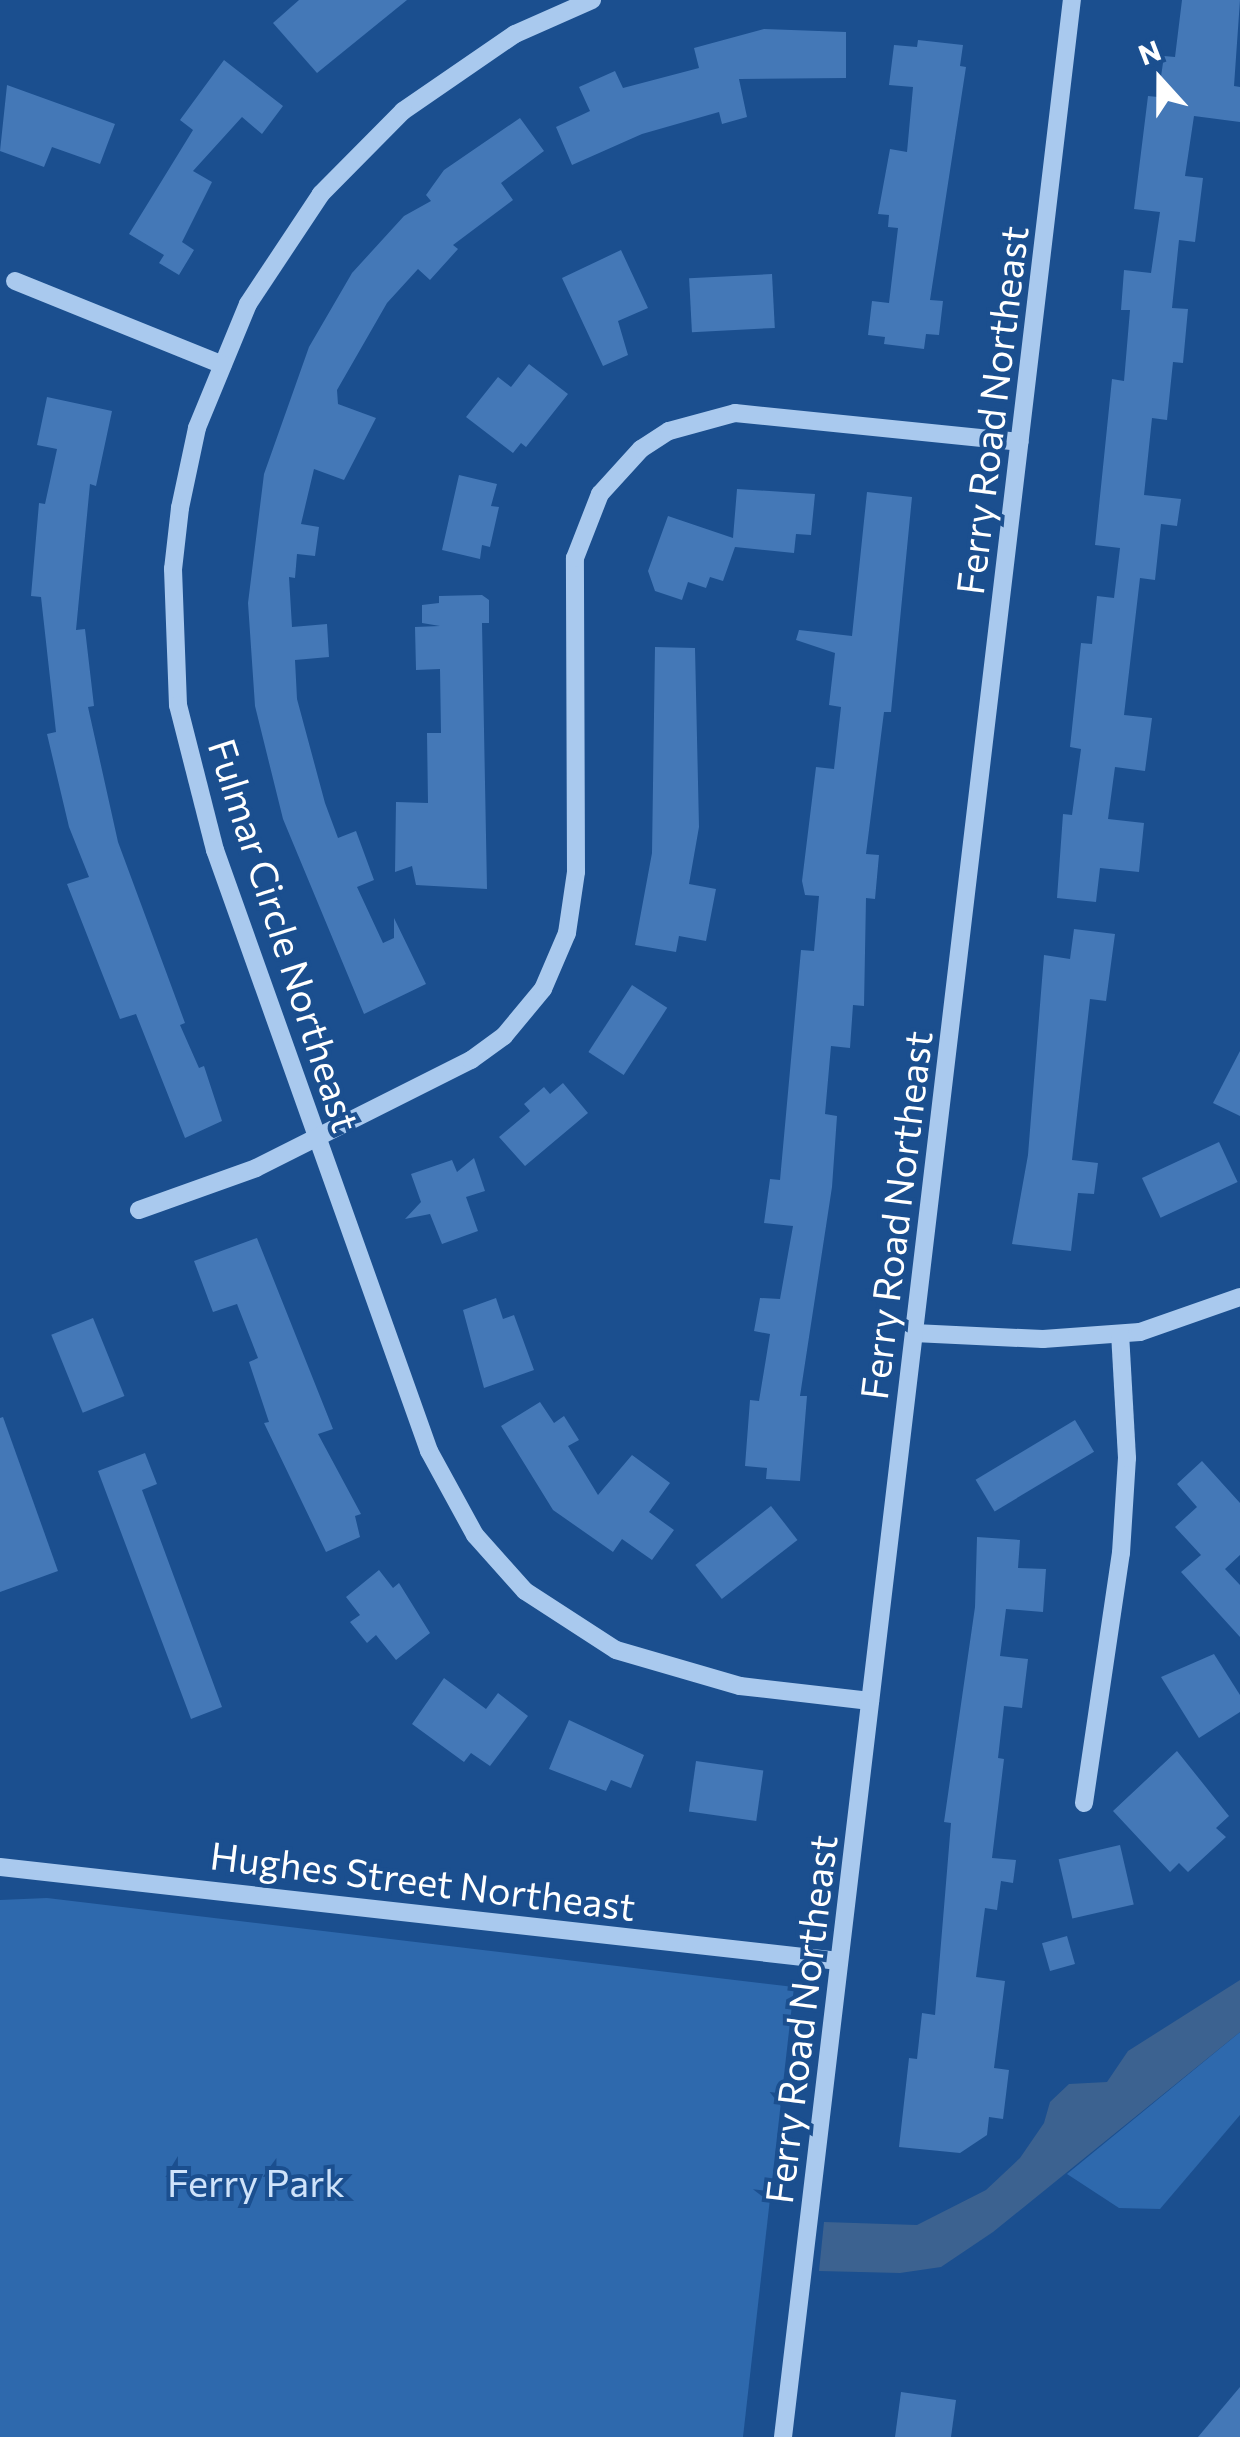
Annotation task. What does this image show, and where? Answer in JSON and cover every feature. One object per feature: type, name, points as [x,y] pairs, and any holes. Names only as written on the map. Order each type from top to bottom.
[{"type":"street","name":"Fulmar Circle Northeast","points":[[592,0],[515,34],[456,70],[344,168],[292,232],[248,304],[198,428],[180,508],[173,569],[178,705],[209,832],[429,1452],[475,1536],[505,1572],[580,1631],[660,1668],[740,1686],[870,1701]]},
{"type":"street","name":"Ferry Road Northeast","points":[[784,2437],[1072,0]]},
{"type":"street","points":[[15,280],[224,365]]},
{"type":"street","points":[[140,1210],[256,1168],[471,1060],[523,1016],[558,958],[576,872],[575,558],[612,477],[670,431],[735,412],[1020,442]]},
{"type":"street","points":[[914,1334],[1120,1334],[1167,1326],[1240,1297]]},
{"type":"street","points":[[1084,1803],[1121,1553],[1127,1458],[1120,1334]]},
{"type":"street","name":"Hughes Street Northeast","points":[[0,1868],[839,1961]]},
{"type":"green space","name":"Ferry Park","points":[[47,1898],[794,1987],[743,2437],[0,2437],[0,1900]]},
{"type":"green space","points":[[1240,2032],[1240,2115],[1160,2209],[1119,2208],[1067,2174]]},
{"type":"shaded area","points":[[1240,1980],[1240,2032],[993,2232],[941,2267],[900,2273],[819,2271],[824,2222],[917,2225],[986,2190],[1020,2158],[1044,2123],[1050,2102],[1069,2084],[1107,2082],[1128,2051]]},
{"type":"building","points":[[299,0],[407,0],[317,73],[273,23]]},
{"type":"building","points":[[1182,0],[1240,0],[1234,86],[1240,87],[1240,122],[1194,116],[1185,176],[1203,178],[1195,242],[1179,240],[1172,308],[1188,309],[1183,363],[1173,362],[1167,420],[1152,418],[1144,495],[1181,499],[1177,526],[1161,524],[1155,580],[1140,578],[1124,715],[1152,718],[1145,771],[1115,767],[1108,819],[1144,823],[1139,872],[1100,868],[1096,902],[1057,898],[1063,814],[1072,815],[1081,749],[1070,747],[1081,643],[1092,644],[1097,596],[1114,598],[1120,548],[1095,545],[1112,379],[1124,381],[1130,310],[1121,310],[1124,270],[1151,273],[1160,212],[1134,209],[1148,96],[1158,97],[1164,56],[1175,57]]},
{"type":"building","points":[[764,29],[846,32],[846,78],[739,79],[747,117],[722,124],[719,112],[642,134],[572,165],[556,127],[590,111],[579,87],[615,71],[623,88],[699,68],[694,48]]},
{"type":"building","points":[[918,40],[963,45],[960,66],[966,67],[930,300],[943,301],[939,335],[926,334],[924,349],[884,344],[885,337],[868,335],[872,301],[889,303],[898,228],[888,227],[889,215],[878,214],[890,149],[907,152],[913,87],[889,85],[894,45],[917,47]]},
{"type":"building","points":[[224,60],[283,106],[262,134],[242,117],[193,171],[212,182],[182,242],[194,250],[179,275],[159,263],[164,255],[129,234],[193,130],[180,120]]},
{"type":"building","points":[[7,85],[115,124],[100,164],[52,147],[44,167],[0,151]]},
{"type":"building","points":[[520,118],[544,151],[501,183],[513,200],[453,245],[458,249],[430,280],[418,269],[387,303],[337,390],[338,404],[376,418],[344,480],[314,469],[301,524],[319,527],[315,556],[297,554],[295,578],[289,577],[292,627],[327,624],[329,657],[295,660],[297,699],[325,803],[338,838],[356,831],[374,880],[357,887],[383,943],[394,938],[394,918],[426,984],[364,1014],[283,819],[255,706],[248,603],[264,474],[309,347],[352,273],[404,216],[431,201],[426,195],[444,170]]},
{"type":"building","points":[[621,250],[648,308],[618,321],[628,355],[603,366],[562,278]]},
{"type":"building","points":[[772,274],[775,328],[692,332],[689,278]]},
{"type":"building","points":[[529,364],[568,394],[526,447],[521,443],[513,453],[466,417],[498,377],[511,387]]},
{"type":"building","points":[[47,397],[112,411],[96,486],[90,484],[76,630],[85,629],[94,706],[88,707],[118,842],[185,1023],[180,1025],[199,1068],[204,1066],[222,1121],[185,1138],[136,1014],[120,1019],[67,884],[89,877],[69,827],[47,734],[56,732],[41,597],[31,596],[39,503],[45,504],[57,449],[37,445]]},
{"type":"building","points":[[459,475],[497,484],[491,506],[499,507],[490,547],[482,545],[480,559],[442,550]]},
{"type":"building","points":[[737,489],[815,494],[811,535],[796,534],[794,553],[735,547],[723,581],[710,577],[706,588],[688,582],[682,600],[655,591],[648,571],[668,516],[733,538]]},
{"type":"building","points":[[867,492],[912,497],[891,712],[884,712],[866,854],[879,855],[875,899],[866,898],[864,1006],[853,1005],[850,1048],[831,1046],[825,1114],[837,1116],[832,1187],[800,1396],[807,1396],[800,1481],[766,1479],[767,1468],[745,1466],[750,1400],[759,1401],[770,1334],[754,1331],[760,1298],[780,1299],[793,1226],[764,1223],[770,1179],[780,1180],[801,950],[814,951],[819,896],[805,895],[802,881],[816,767],[834,769],[841,707],[829,705],[835,653],[796,640],[799,630],[852,636]]},
{"type":"building","points":[[482,595],[489,600],[489,623],[482,623],[487,889],[416,885],[412,866],[395,872],[396,802],[428,803],[427,733],[441,733],[440,669],[416,670],[415,627],[440,626],[422,623],[422,605],[439,603],[439,596]]},
{"type":"building","points":[[655,647],[695,648],[699,827],[689,884],[716,889],[706,941],[679,936],[676,952],[635,945],[652,853]]},
{"type":"building","points":[[1074,929],[1115,934],[1106,1001],[1090,999],[1072,1160],[1098,1163],[1094,1194],[1078,1193],[1071,1251],[1012,1244],[1028,1155],[1044,955],[1070,959]]},
{"type":"building","points":[[632,985],[667,1008],[624,1075],[588,1052]]},
{"type":"building","points":[[1240,1051],[1240,1116],[1213,1103]]},
{"type":"building","points":[[563,1083],[588,1113],[525,1166],[499,1137],[530,1111],[524,1104],[544,1087],[550,1094]]},
{"type":"building","points":[[1219,1142],[1238,1182],[1161,1218],[1142,1178]]},
{"type":"building","points":[[474,1158],[485,1191],[466,1197],[478,1231],[442,1244],[430,1214],[405,1219],[421,1202],[411,1174],[452,1160],[457,1172]]},
{"type":"building","points":[[257,1238],[333,1429],[318,1434],[361,1514],[355,1516],[360,1537],[326,1552],[264,1423],[269,1422],[249,1362],[258,1358],[237,1304],[213,1312],[194,1261]]},
{"type":"building","points":[[496,1298],[503,1319],[514,1315],[534,1370],[484,1388],[463,1310]]},
{"type":"building","points":[[93,1318],[124,1396],[83,1413],[51,1335]]},
{"type":"building","points":[[540,1402],[554,1423],[564,1416],[579,1440],[568,1446],[598,1495],[632,1455],[670,1483],[649,1512],[674,1530],[652,1560],[622,1539],[613,1552],[553,1510],[501,1426]]},
{"type":"building","points":[[3,1417],[58,1571],[0,1592],[0,1418]]},
{"type":"building","points":[[1075,1420],[1094,1452],[995,1511],[976,1480]]},
{"type":"building","points":[[145,1453],[157,1484],[142,1490],[222,1707],[191,1719],[98,1471]]},
{"type":"building","points":[[1202,1461],[1240,1503],[1240,1555],[1225,1569],[1240,1585],[1240,1637],[1181,1572],[1201,1555],[1175,1527],[1197,1507],[1177,1484]]},
{"type":"building","points":[[771,1506],[797,1540],[722,1599],[695,1565]]},
{"type":"building","points":[[977,1537],[1020,1540],[1018,1568],[1046,1569],[1043,1612],[1006,1609],[1000,1656],[1028,1659],[1022,1708],[1004,1706],[998,1758],[1004,1759],[992,1858],[1016,1860],[1013,1883],[1001,1881],[997,1910],[985,1908],[976,1977],[1005,1981],[994,2068],[1009,2070],[1003,2119],[989,2117],[987,2135],[960,2153],[899,2147],[909,2058],[917,2059],[922,2013],[935,2015],[951,1823],[944,1822],[975,1607]]},
{"type":"building","points":[[379,1570],[393,1588],[399,1583],[430,1633],[396,1660],[376,1635],[367,1643],[350,1622],[360,1615],[346,1597]]},
{"type":"building","points":[[1214,1654],[1240,1695],[1240,1712],[1199,1738],[1161,1677]]},
{"type":"building","points":[[444,1678],[486,1709],[498,1693],[528,1716],[490,1766],[471,1753],[464,1762],[412,1724]]},
{"type":"building","points":[[569,1720],[644,1755],[631,1788],[611,1780],[606,1791],[549,1769]]},
{"type":"building","points":[[1177,1751],[1229,1816],[1216,1828],[1226,1837],[1188,1872],[1179,1863],[1170,1872],[1113,1811]]},
{"type":"building","points":[[696,1761],[763,1770],[756,1821],[689,1812]]},
{"type":"building","points":[[1120,1845],[1134,1904],[1072,1919],[1059,1859]]},
{"type":"building","points":[[1067,1936],[1075,1964],[1050,1971],[1042,1943]]},
{"type":"building","points":[[1240,2387],[1240,2437],[1198,2437]]},
{"type":"building","points":[[901,2392],[956,2400],[951,2437],[895,2437]]}]
